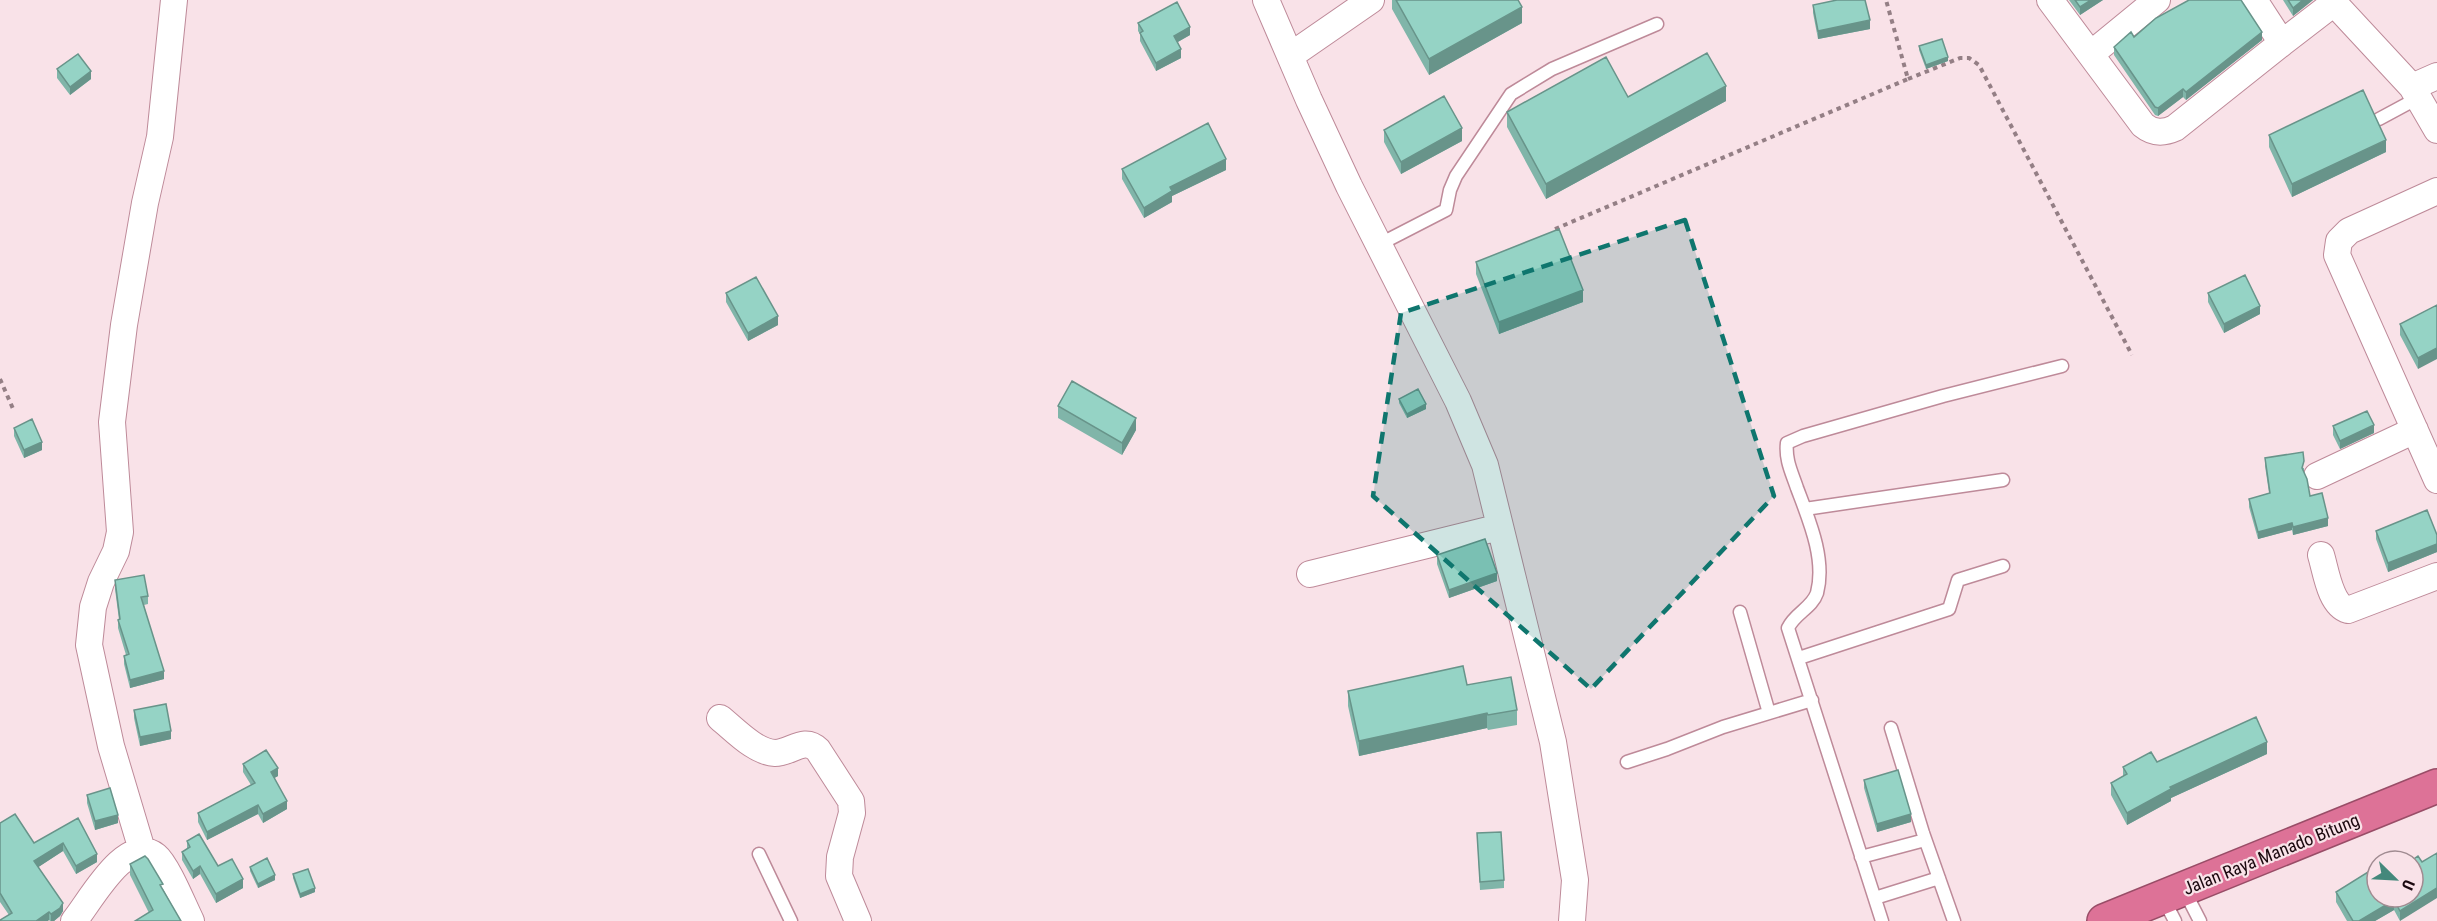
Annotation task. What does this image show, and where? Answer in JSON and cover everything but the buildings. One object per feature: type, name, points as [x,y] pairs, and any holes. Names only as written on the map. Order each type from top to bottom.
[{"type":"highway","name":"Jalan Raya Manado Bitung","points":[[2104,921],[2174,903],[2437,786]]},
{"type":"street","points":[[142,850],[111,746],[89,645],[93,607],[101,582],[116,551],[120,532],[112,422],[137,248],[160,137],[174,0]]},
{"type":"street","points":[[1266,0],[1350,186],[1458,400],[1485,465],[1553,742],[1575,880],[1572,921]]},
{"type":"street","points":[[1290,56],[1371,0]]},
{"type":"street","points":[[2050,0],[2143,125],[2152,132],[2163,132],[2175,128],[2336,2],[2422,97],[2437,130]]},
{"type":"street","points":[[2091,54],[2157,0]]},
{"type":"street","points":[[2254,0],[2282,43]]},
{"type":"street","points":[[2422,97],[2437,76]]},
{"type":"street","points":[[2437,191],[2349,231],[2341,237],[2337,251],[2338,260],[2437,480]]},
{"type":"street","points":[[2317,476],[2415,430]]},
{"type":"street","points":[[1310,574],[1500,527]]},
{"type":"street","points":[[2321,555],[2335,600],[2340,608],[2348,610],[2437,576]]},
{"type":"street","points":[[720,718],[756,746],[776,753],[804,744],[813,745],[818,750],[851,801],[852,813],[840,857],[839,876],[858,921]]},
{"type":"street","points":[[74,921],[114,867],[133,852],[142,850],[156,856],[163,865],[191,921]]},
{"type":"lane","points":[[1380,244],[1446,210],[1450,190],[1456,176],[1511,94],[1552,69],[1656,24]]},
{"type":"lane","points":[[2379,119],[2422,97]]},
{"type":"lane","points":[[1882,921],[1788,628],[1792,619],[1813,603],[1818,584],[1819,564],[1805,509],[1786,457],[1787,443],[1943,396],[2062,366]]},
{"type":"lane","points":[[1805,509],[2003,480]]},
{"type":"lane","points":[[1799,658],[1949,609],[1958,580],[2004,566]]},
{"type":"lane","points":[[1740,612],[1768,713]]},
{"type":"lane","points":[[1627,762],[1812,700]]},
{"type":"lane","points":[[1891,728],[1925,840],[1953,921]]},
{"type":"lane","points":[[1862,857],[1925,840]]},
{"type":"lane","points":[[759,854],[791,921]]},
{"type":"lane","points":[[1875,898],[1939,878]]},
{"type":"lane","points":[[2174,903],[2200,921]]},
{"type":"path","points":[[1886,0],[1908,79]]},
{"type":"path","points":[[1554,229],[1908,79],[1960,58],[1970,58],[1979,65],[2132,355]]},
{"type":"path","points":[[0,379],[14,411]]},
{"type":"highlighted area","points":[[1685,220],[1774,496],[1591,689],[1373,496],[1401,313]]}]
